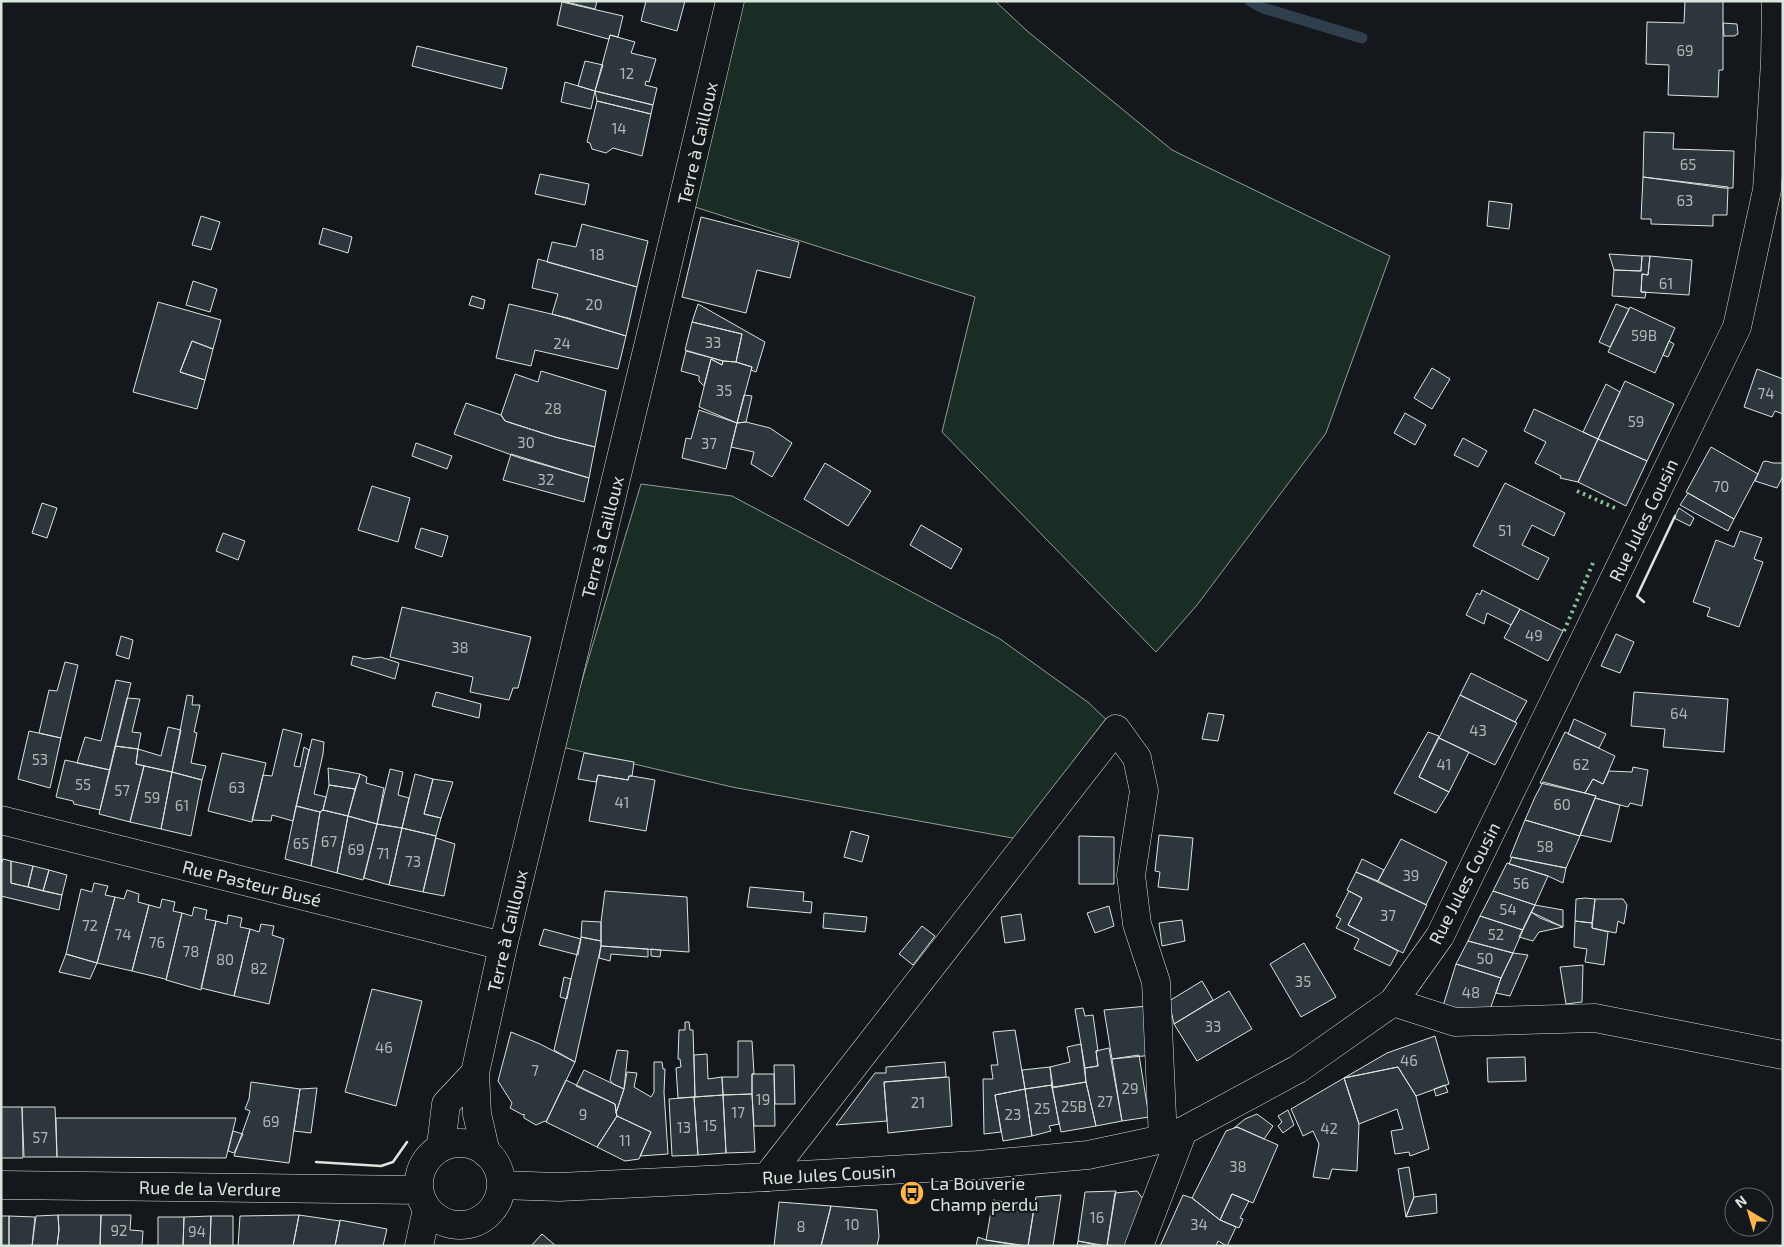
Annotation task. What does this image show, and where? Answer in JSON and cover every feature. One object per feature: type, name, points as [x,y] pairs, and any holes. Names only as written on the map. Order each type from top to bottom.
[{"type":"street","name":"Terre à Cailloux","points":[[474,1073],[730,1]]},
{"type":"street","name":"Rue Jules Cousin","points":[[501,1185],[559,1187],[767,1178],[978,1165],[1088,1154],[1173,1135],[1298,1069],[1393,1002],[1440,936],[1737,327],[1767,190],[1775,62],[1776,1]]},
{"type":"street","points":[[767,1178],[1116,729],[1137,758],[1144,791],[1131,875],[1137,924],[1156,982],[1173,1135],[1139,1246]]},
{"type":"street","name":"Rue Pasteur Busé","points":[[1,820],[503,946]]},
{"type":"street","points":[[1393,1002],[1455,1022],[1595,1018],[1783,1055]]},
{"type":"street","points":[[442,1146],[446,1104],[474,1073]]},
{"type":"street","points":[[474,1073],[478,1114],[486,1153]]},
{"type":"street","points":[[419,1246],[423,1200],[419,1177],[423,1165],[431,1154],[442,1146],[454,1143],[469,1144],[482,1149],[492,1158],[499,1171],[501,1185],[498,1198],[491,1211],[462,1235],[454,1225],[441,1221],[430,1214],[423,1200]]},
{"type":"street","name":"Rue de la Verdure","points":[[1,1185],[423,1200]]},
{"type":"green space","points":[[743,1],[995,1],[1026,30],[1172,150],[1390,256],[1326,433],[1197,605],[1156,652],[942,432],[975,297],[695,207]]},
{"type":"green space","points":[[641,484],[732,496],[1000,639],[1089,703],[1116,729],[1029,841],[732,787],[562,747]]},
{"type":"building","points":[[562,1],[597,1],[595,9]]},
{"type":"building","points":[[646,1],[685,1],[677,31],[641,21]]},
{"type":"building","points":[[1685,1],[1723,1],[1723,70],[1719,70],[1718,97],[1668,95],[1669,65],[1646,64],[1647,22],[1684,23]]},
{"type":"building","points":[[562,2],[623,16],[618,37],[610,35],[608,39],[557,25]]},
{"type":"building","points":[[1723,23],[1737,24],[1738,34],[1724,36]]},
{"type":"building","points":[[610,35],[635,42],[631,53],[656,59],[649,82],[646,81],[645,85],[657,88],[653,105],[595,91]]},
{"type":"building","points":[[417,46],[507,68],[502,89],[412,66]]},
{"type":"building","points":[[585,61],[603,65],[595,91],[578,86]]},
{"type":"building","points":[[565,82],[595,91],[591,109],[561,102]]},
{"type":"building","points":[[595,91],[653,105],[651,114],[597,101]]},
{"type":"building","points":[[597,101],[651,114],[642,156],[613,148],[606,153],[592,149],[590,143],[587,142]]},
{"type":"building","points":[[1644,132],[1674,133],[1673,149],[1734,151],[1733,188],[1643,177]]},
{"type":"building","points":[[540,174],[589,184],[585,205],[535,194]]},
{"type":"building","points":[[1643,177],[1728,187],[1727,215],[1713,215],[1713,226],[1651,224],[1651,219],[1641,219]]},
{"type":"building","points":[[1489,201],[1512,204],[1509,229],[1487,226]]},
{"type":"building","points":[[201,216],[220,222],[211,250],[192,245]]},
{"type":"building","points":[[701,217],[799,242],[790,278],[757,270],[746,313],[682,297]]},
{"type":"building","points":[[582,224],[648,241],[637,287],[547,262],[552,242],[576,247]]},
{"type":"building","points":[[323,228],[352,237],[348,253],[319,244]]},
{"type":"building","points":[[1609,254],[1642,256],[1641,271],[1614,270]]},
{"type":"building","points":[[1642,256],[1650,256],[1648,275],[1642,274],[1641,292],[1646,292],[1645,298],[1612,296],[1614,270],[1641,271]]},
{"type":"building","points":[[1650,256],[1692,260],[1689,295],[1641,292],[1642,274],[1648,275]]},
{"type":"building","points":[[538,259],[637,287],[626,336],[552,314],[558,294],[532,288]]},
{"type":"building","points":[[193,281],[217,289],[210,312],[186,305]]},
{"type":"building","points":[[472,296],[485,300],[483,309],[469,305]]},
{"type":"building","points":[[158,302],[221,320],[213,349],[192,341],[180,372],[205,380],[197,409],[133,392]]},
{"type":"building","points":[[509,304],[568,318],[626,336],[618,369],[535,350],[531,366],[496,358]]},
{"type":"building","points":[[698,304],[765,342],[756,372],[751,370],[752,367],[736,362],[742,334],[692,322]]},
{"type":"building","points":[[1616,304],[1629,309],[1610,347],[1599,342]]},
{"type":"building","points":[[1630,307],[1675,328],[1655,373],[1608,352]]},
{"type":"building","points":[[692,322],[742,334],[736,362],[723,361],[685,350]]},
{"type":"building","points":[[192,341],[213,349],[205,380],[180,372]]},
{"type":"building","points":[[1669,341],[1674,344],[1668,357],[1663,355]]},
{"type":"building","points":[[686,351],[723,361],[722,365],[711,359],[704,386],[699,381],[699,376],[681,371]]},
{"type":"building","points":[[711,359],[722,365],[723,361],[736,362],[752,367],[737,423],[699,407]]},
{"type":"building","points":[[1432,368],[1450,379],[1432,409],[1414,398]]},
{"type":"building","points":[[1757,369],[1783,379],[1783,414],[1775,411],[1772,417],[1744,407]]},
{"type":"building","points":[[541,371],[606,391],[595,447],[505,421],[501,415],[515,374],[538,382]]},
{"type":"building","points":[[1625,381],[1674,404],[1647,461],[1598,439]]},
{"type":"building","points":[[1606,384],[1620,392],[1598,439],[1583,432]]},
{"type":"building","points":[[744,395],[752,396],[746,422],[737,423]]},
{"type":"building","points":[[466,403],[501,415],[505,421],[595,447],[589,478],[520,458],[454,434]]},
{"type":"building","points":[[1534,409],[1598,439],[1578,482],[1560,478],[1561,476],[1535,463],[1546,442],[1524,431]]},
{"type":"building","points":[[699,410],[737,423],[726,469],[682,458],[686,438],[691,439]]},
{"type":"building","points":[[1405,413],[1426,425],[1415,445],[1394,433]]},
{"type":"building","points":[[746,422],[770,428],[792,443],[772,477],[751,464],[754,452],[731,447],[737,423]]},
{"type":"building","points":[[1463,438],[1487,451],[1478,467],[1454,455]]},
{"type":"building","points":[[1598,439],[1647,461],[1626,506],[1578,482]]},
{"type":"building","points":[[416,443],[452,456],[447,469],[412,456]]},
{"type":"building","points":[[1711,447],[1758,474],[1734,519],[1686,492]]},
{"type":"building","points":[[511,454],[589,478],[584,502],[503,480]]},
{"type":"building","points":[[1763,462],[1783,463],[1783,476],[1777,488],[1755,481]]},
{"type":"building","points":[[825,463],[871,491],[848,526],[804,499]]},
{"type":"building","points":[[1505,483],[1565,513],[1554,536],[1532,525],[1522,545],[1549,558],[1538,580],[1473,546]]},
{"type":"building","points":[[372,486],[410,498],[398,542],[358,530]]},
{"type":"building","points":[[1688,493],[1734,519],[1728,531],[1680,505]]},
{"type":"building","points":[[42,503],[57,508],[47,538],[32,533]]},
{"type":"building","points":[[1679,508],[1694,518],[1690,526],[1674,518]]},
{"type":"building","points":[[921,525],[962,549],[951,569],[910,545]]},
{"type":"building","points":[[421,528],[448,536],[442,557],[415,548]]},
{"type":"building","points":[[1740,531],[1762,538],[1754,559],[1763,562],[1739,627],[1707,616],[1710,608],[1693,602],[1716,540],[1734,547]]},
{"type":"building","points":[[223,533],[245,541],[238,560],[216,551]]},
{"type":"building","points":[[1482,590],[1520,609],[1511,625],[1487,613],[1484,624],[1466,615],[1477,593],[1480,595]]},
{"type":"building","points":[[402,607],[531,637],[518,688],[513,688],[509,700],[470,692],[473,677],[390,657]]},
{"type":"building","points":[[1520,609],[1563,631],[1548,661],[1504,638]]},
{"type":"building","points":[[1616,634],[1634,642],[1620,673],[1601,666]]},
{"type":"building","points":[[121,636],[133,640],[129,659],[116,655]]},
{"type":"building","points":[[353,656],[365,659],[381,657],[399,663],[395,679],[351,665]]},
{"type":"building","points":[[65,662],[78,665],[61,738],[39,733],[49,690],[57,691]]},
{"type":"building","points":[[1471,673],[1527,701],[1515,722],[1460,695]]},
{"type":"building","points":[[116,680],[131,683],[110,770],[77,763],[85,737],[101,741]]},
{"type":"building","points":[[436,692],[481,704],[479,718],[432,706]]},
{"type":"building","points":[[1634,692],[1728,699],[1724,752],[1663,747],[1665,729],[1631,726]]},
{"type":"building","points":[[187,695],[193,696],[192,705],[200,705],[194,732],[197,733],[191,763],[206,766],[202,780],[172,772]]},
{"type":"building","points":[[1460,695],[1517,723],[1495,765],[1439,738]]},
{"type":"building","points":[[127,698],[140,699],[132,732],[141,733],[138,749],[115,746]]},
{"type":"building","points":[[1208,713],[1224,715],[1218,741],[1202,739]]},
{"type":"building","points":[[1574,719],[1606,734],[1599,748],[1568,734]]},
{"type":"building","points":[[168,727],[181,730],[172,772],[136,764],[138,749],[161,756]]},
{"type":"building","points":[[283,729],[302,734],[294,766],[300,767],[304,747],[309,750],[293,821],[272,815],[271,821],[252,820],[263,775],[272,776]]},
{"type":"building","points":[[29,731],[61,738],[50,788],[18,779]]},
{"type":"building","points":[[1428,732],[1439,736],[1419,777],[1449,792],[1436,813],[1394,793]]},
{"type":"building","points":[[1565,732],[1615,756],[1603,784],[1593,779],[1585,793],[1540,783]]},
{"type":"building","points":[[1439,738],[1469,752],[1449,792],[1419,777]]},
{"type":"building","points":[[312,739],[324,742],[314,794],[326,797],[323,810],[320,812],[296,806]]},
{"type":"building","points":[[115,746],[138,749],[136,764],[144,766],[130,822],[99,814]]},
{"type":"building","points":[[222,753],[266,763],[252,822],[208,811]]},
{"type":"building","points":[[584,753],[634,762],[632,776],[629,776],[628,780],[598,775],[596,782],[578,779]]},
{"type":"building","points":[[65,760],[110,770],[100,810],[74,804],[73,801],[56,797]]},
{"type":"building","points":[[144,766],[172,772],[161,829],[130,822]]},
{"type":"building","points":[[1633,767],[1648,770],[1642,806],[1630,803],[1628,807],[1595,798],[1596,796],[1585,793],[1593,779],[1603,784],[1609,771],[1632,772]]},
{"type":"building","points":[[328,768],[360,774],[355,789],[329,785]]},
{"type":"building","points":[[390,769],[403,772],[398,795],[409,798],[402,828],[377,824]]},
{"type":"building","points":[[172,772],[202,780],[191,836],[161,829]]},
{"type":"building","points":[[360,774],[367,777],[366,783],[384,788],[377,824],[348,816]]},
{"type":"building","points":[[415,774],[433,779],[424,814],[441,818],[436,836],[402,828]]},
{"type":"building","points":[[598,775],[628,780],[629,776],[632,776],[655,780],[646,831],[589,821]]},
{"type":"building","points":[[433,779],[453,782],[441,818],[424,814]]},
{"type":"building","points":[[1543,782],[1596,796],[1580,836],[1525,820]]},
{"type":"building","points":[[329,785],[355,789],[348,816],[323,810]]},
{"type":"building","points":[[1595,798],[1620,805],[1611,842],[1580,835]]},
{"type":"building","points":[[296,806],[320,812],[311,866],[285,859]]},
{"type":"building","points":[[323,810],[348,816],[337,873],[311,866],[320,812]]},
{"type":"building","points":[[348,816],[377,824],[363,880],[337,873]]},
{"type":"building","points":[[1525,820],[1580,836],[1566,868],[1510,857]]},
{"type":"building","points":[[377,824],[402,828],[389,885],[364,878]]},
{"type":"building","points":[[402,828],[436,836],[423,892],[389,885]]},
{"type":"building","points":[[851,831],[869,836],[862,862],[844,857]]},
{"type":"building","points":[[1159,835],[1193,838],[1188,890],[1158,887],[1160,872],[1155,871]]},
{"type":"building","points":[[1079,836],[1114,837],[1114,884],[1079,884]]},
{"type":"building","points":[[436,838],[455,844],[444,896],[423,892]]},
{"type":"building","points":[[1401,839],[1447,862],[1426,905],[1378,881]]},
{"type":"building","points":[[1512,857],[1566,868],[1563,883],[1548,876],[1509,864]]},
{"type":"building","points":[[3,859],[11,861],[11,883],[62,895],[59,910],[1,896],[1,865]]},
{"type":"building","points":[[1362,859],[1384,870],[1378,881],[1356,872]]},
{"type":"building","points":[[11,861],[33,866],[28,887],[11,883]]},
{"type":"building","points":[[1507,863],[1548,876],[1535,905],[1493,891]]},
{"type":"building","points":[[33,866],[49,870],[43,891],[28,887]]},
{"type":"building","points":[[49,870],[67,875],[62,895],[43,891]]},
{"type":"building","points":[[1356,872],[1427,905],[1403,953],[1348,925],[1362,898],[1347,890]]},
{"type":"building","points":[[94,883],[108,886],[105,895],[115,897],[97,963],[66,954],[81,889],[92,892]]},
{"type":"building","points":[[750,887],[804,892],[803,901],[812,902],[811,913],[747,907]]},
{"type":"building","points":[[127,890],[139,894],[138,902],[149,905],[132,971],[97,963],[115,897],[124,899]]},
{"type":"building","points":[[605,891],[687,897],[689,952],[601,946],[601,922]]},
{"type":"building","points":[[1349,891],[1362,898],[1348,925],[1398,951],[1390,966],[1354,949],[1359,939],[1336,928],[1341,919],[1336,916]]},
{"type":"building","points":[[1493,891],[1535,905],[1523,930],[1480,916]]},
{"type":"building","points":[[162,899],[175,902],[173,911],[182,913],[166,980],[132,971],[149,905],[160,908]]},
{"type":"building","points":[[1576,899],[1595,899],[1592,923],[1575,921]]},
{"type":"building","points":[[1595,899],[1623,899],[1627,905],[1624,924],[1618,921],[1616,933],[1592,928]]},
{"type":"building","points":[[1535,905],[1563,910],[1563,927],[1531,912]]},
{"type":"building","points":[[1109,906],[1114,926],[1095,933],[1087,913]]},
{"type":"building","points":[[194,907],[207,910],[205,919],[216,921],[201,990],[166,980],[182,913],[192,916]]},
{"type":"building","points":[[1531,912],[1540,918],[1563,927],[1539,932],[1533,941],[1519,937]]},
{"type":"building","points":[[824,913],[867,917],[865,932],[823,928]]},
{"type":"building","points":[[1021,914],[1025,940],[1005,943],[1001,917]]},
{"type":"building","points":[[228,915],[242,918],[240,927],[250,929],[234,996],[201,988],[216,921],[227,924]]},
{"type":"building","points":[[1480,916],[1523,930],[1513,953],[1468,941]]},
{"type":"building","points":[[1182,920],[1185,941],[1162,946],[1159,923]]},
{"type":"building","points":[[582,921],[601,922],[601,941],[581,937]]},
{"type":"building","points":[[1575,921],[1592,923],[1592,928],[1608,932],[1604,965],[1585,962],[1587,949],[1574,947]]},
{"type":"building","points":[[261,924],[274,926],[272,935],[284,939],[269,1004],[234,996],[250,929],[259,932]]},
{"type":"building","points":[[922,926],[935,936],[913,965],[899,954]]},
{"type":"building","points":[[544,929],[581,939],[578,955],[539,945]]},
{"type":"building","points":[[581,937],[601,941],[601,946],[575,1062],[554,1050]]},
{"type":"building","points":[[1468,941],[1513,953],[1501,978],[1456,964]]},
{"type":"building","points":[[1304,943],[1336,997],[1301,1017],[1270,964]]},
{"type":"building","points":[[601,946],[648,949],[648,957],[611,954],[610,961],[599,958]]},
{"type":"building","points":[[651,949],[661,950],[660,957],[651,956]]},
{"type":"building","points":[[1513,953],[1528,955],[1510,996],[1496,993],[1501,978]]},
{"type":"building","points":[[66,954],[97,963],[90,979],[59,972]]},
{"type":"building","points":[[1456,964],[1501,978],[1487,1018],[1443,1006]]},
{"type":"building","points":[[1583,965],[1582,1002],[1566,1004],[1560,967]]},
{"type":"building","points":[[564,977],[571,979],[567,999],[560,997]]},
{"type":"building","points":[[1202,981],[1213,1000],[1174,1024],[1169,1001]]},
{"type":"building","points":[[372,989],[422,1001],[396,1106],[345,1092]]},
{"type":"building","points":[[1229,991],[1252,1029],[1197,1061],[1174,1024]]},
{"type":"building","points":[[1148,1006],[1154,1055],[1112,1059],[1104,1010]]},
{"type":"building","points":[[1083,1008],[1085,1016],[1093,1015],[1098,1051],[1096,1051],[1098,1066],[1085,1068],[1075,1009]]},
{"type":"building","points":[[685,1022],[689,1022],[690,1030],[693,1030],[695,1097],[678,1098],[676,1068],[681,1067],[680,1059],[678,1059],[679,1030],[685,1030]]},
{"type":"building","points":[[1015,1030],[1025,1089],[995,1095],[1001,1132],[984,1134],[983,1079],[993,1079],[991,1065],[998,1065],[993,1032]]},
{"type":"building","points":[[511,1032],[575,1062],[546,1122],[536,1125],[524,1118],[524,1114],[510,1108],[512,1103],[498,1081]]},
{"type":"building","points":[[1435,1036],[1449,1084],[1416,1096],[1398,1067],[1344,1078],[1387,1053]]},
{"type":"building","points":[[738,1041],[752,1041],[754,1074],[752,1074],[752,1094],[723,1095],[722,1077],[738,1077]]},
{"type":"building","points":[[1081,1044],[1086,1082],[1053,1087],[1050,1067],[1070,1062],[1067,1047]]},
{"type":"building","points":[[1109,1048],[1122,1121],[1096,1126],[1086,1082],[1085,1068],[1098,1066],[1096,1051]]},
{"type":"building","points":[[617,1050],[628,1051],[624,1089],[613,1084],[610,1080]]},
{"type":"building","points":[[707,1054],[708,1079],[722,1077],[723,1095],[695,1097],[694,1055]]},
{"type":"building","points":[[1139,1055],[1149,1117],[1122,1121],[1112,1059]]},
{"type":"building","points":[[1525,1057],[1526,1081],[1488,1082],[1487,1058]]},
{"type":"building","points":[[654,1062],[662,1062],[663,1069],[665,1069],[664,1092],[668,1154],[640,1156],[651,1132],[617,1116],[616,1113],[624,1089],[627,1072],[637,1073],[634,1087],[651,1097],[654,1092]]},
{"type":"building","points":[[945,1062],[946,1077],[884,1082],[887,1121],[836,1125],[875,1073],[886,1073],[886,1067]]},
{"type":"building","points":[[774,1065],[794,1065],[795,1104],[775,1104]]},
{"type":"building","points":[[1050,1067],[1052,1085],[1025,1089],[1022,1070]]},
{"type":"building","points":[[1398,1067],[1416,1096],[1429,1149],[1410,1156],[1409,1152],[1395,1154],[1391,1131],[1403,1129],[1397,1109],[1359,1124],[1344,1078]]},
{"type":"building","points":[[584,1070],[624,1089],[616,1113],[615,1104],[576,1086]]},
{"type":"building","points":[[752,1074],[774,1074],[775,1126],[754,1126]]},
{"type":"building","points":[[949,1077],[952,1126],[888,1133],[884,1082]]},
{"type":"building","points":[[1344,1078],[1359,1124],[1357,1171],[1332,1169],[1329,1179],[1313,1177],[1319,1144],[1313,1131],[1303,1136],[1291,1109]]},
{"type":"building","points":[[566,1080],[615,1104],[617,1116],[597,1147],[546,1122]]},
{"type":"building","points":[[251,1082],[300,1089],[289,1163],[234,1156],[250,1111],[245,1109],[249,1099]]},
{"type":"building","points":[[1086,1082],[1096,1126],[1061,1132],[1052,1088]]},
{"type":"building","points":[[1052,1085],[1059,1124],[1049,1126],[1051,1131],[1032,1136],[1025,1089]]},
{"type":"building","points":[[1445,1085],[1448,1092],[1436,1096],[1434,1089]]},
{"type":"building","points":[[317,1088],[311,1133],[294,1131],[300,1089]]},
{"type":"building","points":[[1025,1089],[1032,1136],[1003,1141],[995,1095]]},
{"type":"building","points":[[752,1094],[755,1152],[726,1153],[723,1095]]},
{"type":"building","points":[[723,1095],[726,1153],[698,1155],[694,1097]]},
{"type":"building","points":[[694,1097],[698,1155],[672,1156],[669,1099]]},
{"type":"building","points":[[1,1107],[22,1107],[23,1158],[1,1158]]},
{"type":"building","points":[[22,1107],[55,1107],[57,1157],[24,1157]]},
{"type":"building","points":[[1288,1110],[1294,1125],[1283,1133],[1278,1126],[1282,1122],[1278,1116]]},
{"type":"building","points":[[1257,1114],[1273,1126],[1264,1139],[1237,1127],[1234,1128],[1245,1119]]},
{"type":"building","points":[[617,1116],[651,1132],[639,1159],[625,1161],[597,1147]]},
{"type":"building","points":[[56,1118],[236,1118],[226,1158],[57,1157]]},
{"type":"building","points":[[1237,1127],[1278,1145],[1253,1203],[1232,1194],[1220,1220],[1192,1198],[1226,1131]]},
{"type":"building","points":[[233,1131],[243,1134],[234,1153],[228,1151]]},
{"type":"building","points":[[1409,1167],[1414,1197],[1406,1217],[1398,1169]]},
{"type":"building","points":[[1116,1191],[1107,1246],[1078,1241],[1085,1192]]},
{"type":"building","points":[[1137,1191],[1143,1199],[1125,1246],[1107,1245],[1115,1193]]},
{"type":"building","points":[[1232,1194],[1249,1201],[1240,1218],[1243,1219],[1239,1228],[1220,1220]]},
{"type":"building","points":[[1436,1194],[1437,1213],[1406,1217],[1414,1197]]},
{"type":"building","points":[[1061,1195],[1053,1246],[1028,1246],[1036,1197]]},
{"type":"building","points":[[1183,1195],[1192,1198],[1220,1220],[1236,1227],[1227,1246],[1218,1241],[1216,1246],[1160,1246]]},
{"type":"building","points":[[993,1200],[1034,1207],[1028,1246],[986,1240]]},
{"type":"building","points":[[779,1202],[831,1206],[821,1246],[774,1246]]},
{"type":"building","points":[[831,1206],[877,1210],[879,1237],[877,1246],[821,1246]]},
{"type":"building","points":[[58,1215],[101,1215],[100,1246],[57,1246]]},
{"type":"building","points":[[58,1215],[57,1246],[32,1246],[36,1216]]},
{"type":"building","points":[[101,1215],[131,1215],[130,1230],[143,1231],[142,1246],[100,1246]]},
{"type":"building","points":[[299,1215],[340,1221],[335,1246],[293,1246]]},
{"type":"building","points":[[299,1215],[293,1246],[238,1246],[240,1216]]},
{"type":"building","points":[[1,1216],[9,1216],[9,1246],[1,1246]]},
{"type":"building","points":[[9,1216],[35,1217],[32,1246],[9,1246]]},
{"type":"building","points":[[211,1216],[210,1246],[183,1246],[184,1217]]},
{"type":"building","points":[[211,1216],[233,1216],[233,1246],[210,1246]]},
{"type":"building","points":[[158,1217],[184,1217],[183,1246],[158,1246]]},
{"type":"building","points":[[340,1220],[387,1229],[383,1246],[335,1246]]},
{"type":"building","points":[[542,1234],[556,1246],[531,1246]]},
{"type":"building","points":[[978,1237],[986,1240],[1021,1246],[976,1246]]},
{"type":"building","points":[[1078,1241],[1101,1246],[1077,1246]]},
{"type":"waterway","points":[[1250,1],[1263,8],[1362,38]]},
{"type":"hedge","points":[[1577,491],[1617,509]]},
{"type":"hedge","points":[[1564,631],[1593,563]]},
{"type":"wall","points":[[1644,602],[1637,596],[1675,516]]},
{"type":"wall","points":[[316,1162],[381,1166],[393,1162],[407,1142]]},
{"type":"place","name":"La Bouverie Champ perdu","points":[[912,1193]]}]
